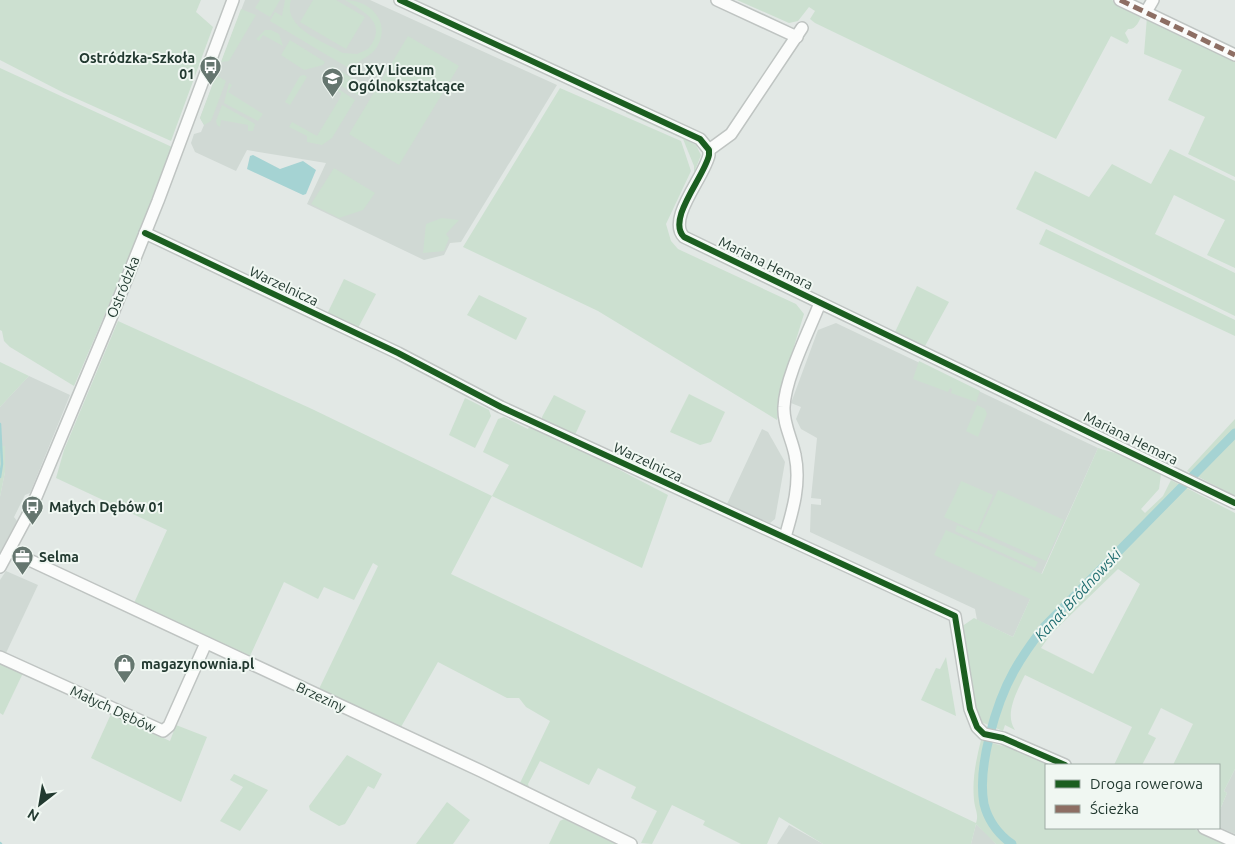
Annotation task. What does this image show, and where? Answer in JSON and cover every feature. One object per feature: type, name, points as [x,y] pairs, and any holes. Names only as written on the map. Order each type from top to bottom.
[{"type":"street","name":"Ostródzka","points":[[0,567],[31,509],[145,233],[233,0]]},
{"type":"street","points":[[400,0],[688,133],[700,139],[709,150],[731,134],[799,33],[717,0]]},
{"type":"street","points":[[1120,0],[1235,55]]},
{"type":"street","points":[[1146,12],[1153,0]]},
{"type":"street","name":"Mariana Hemara","points":[[709,150],[708,160],[680,214],[678,221],[681,234],[1235,503]]},
{"type":"street","name":"Warzelnicza","points":[[145,233],[404,356],[500,407],[955,616],[970,709],[977,727],[984,734],[1003,738],[1063,764]]},
{"type":"street","points":[[784,537],[794,505],[797,468],[785,422],[784,404],[791,377],[820,303]]},
{"type":"street","name":"Brzeziny","points":[[10,551],[481,771],[631,844]]},
{"type":"street","name":"Małych Dębów","points":[[0,657],[163,731],[169,726],[206,643]]},
{"type":"street","points":[[1206,829],[1235,842]]},
{"type":"shaded area","name":"CLXV Liceum Ogólnokształcące","points":[[245,0],[370,0],[557,85],[461,242],[450,243],[444,255],[424,260],[307,204],[326,163],[247,150],[236,171],[195,152],[191,143],[194,134],[201,132],[204,125],[200,118]]},
{"type":"shaded area","points":[[836,323],[1098,448],[1013,637],[977,620],[975,609],[810,532],[811,504],[821,505],[821,499],[811,498],[817,438],[801,429],[796,419],[801,407],[791,403],[818,330]]},
{"type":"shaded area","points":[[29,376],[70,395],[30,493],[25,495],[14,517],[17,521],[0,553],[0,497],[5,472],[5,446],[0,446],[0,407]]},
{"type":"shaded area","points":[[762,429],[768,432],[785,462],[775,519],[770,523],[727,504]]},
{"type":"shaded area","points":[[6,571],[38,585],[6,653],[0,651],[0,580]]},
{"type":"shaded area","points":[[1235,769],[1235,834],[1220,827],[1220,810],[1227,793],[1224,791]]},
{"type":"shaded area","points":[[976,824],[989,836],[996,844],[971,844]]},
{"type":"shaded area","points":[[789,825],[823,844],[777,844]]},
{"type":"green space","points":[[0,0],[201,0],[196,12],[213,27],[171,141],[64,93],[0,60]]},
{"type":"green space","points":[[260,0],[280,0],[270,17],[255,8]]},
{"type":"green space","points":[[285,0],[291,0],[290,10],[293,19],[307,33],[343,53],[357,54],[368,49],[374,40],[375,26],[367,14],[345,0],[363,4],[376,14],[380,21],[382,29],[381,38],[377,47],[352,70],[270,21],[275,12],[282,16]]},
{"type":"green space","points":[[313,0],[336,0],[365,17],[346,49],[300,22]]},
{"type":"green space","points":[[737,0],[1112,0],[1142,15],[1135,27],[1128,29],[1125,33],[1129,41],[1127,44],[1111,36],[1056,139],[815,23],[810,19],[815,11],[809,7],[798,21],[789,23]]},
{"type":"green space","points":[[241,9],[256,15],[229,61],[221,62]]},
{"type":"green space","points":[[1147,17],[1235,59],[1235,177],[1188,154],[1205,117],[1168,100],[1182,70],[1144,54]]},
{"type":"green space","points":[[265,30],[271,30],[279,34],[283,46],[263,35],[259,41],[256,39]]},
{"type":"green space","points":[[408,36],[459,66],[399,165],[349,134]]},
{"type":"green space","points":[[290,40],[325,62],[323,65],[304,70],[281,55]]},
{"type":"green space","points":[[332,66],[358,82],[361,88],[358,95],[328,79],[327,76]]},
{"type":"green space","points":[[0,68],[172,147],[139,235],[74,386],[10,347],[4,341],[2,331],[0,330]]},
{"type":"green space","points":[[216,75],[226,81],[211,121],[204,125],[200,118]]},
{"type":"green space","points":[[304,75],[307,77],[290,105],[285,102],[300,76]]},
{"type":"green space","points":[[325,80],[355,100],[332,138],[322,145],[307,142],[307,136],[289,127],[292,122],[317,136],[340,98],[341,93],[324,82]]},
{"type":"green space","points":[[229,83],[232,85],[228,92],[263,114],[258,121],[224,103]]},
{"type":"green space","points":[[560,88],[681,141],[691,171],[666,224],[671,241],[678,249],[796,304],[804,314],[779,395],[777,420],[598,311],[463,247]]},
{"type":"green space","points":[[222,105],[255,124],[253,131],[248,131],[248,125],[221,120],[220,127],[217,125],[216,121]]},
{"type":"green space","points":[[628,108],[696,145],[701,155],[694,173],[694,166],[683,139],[626,113]]},
{"type":"green space","points":[[1170,149],[1235,181],[1235,268],[1207,255],[1225,220],[1174,195],[1155,234],[1235,273],[1235,316],[1016,209],[1035,171],[1089,197],[1112,164],[1151,184]]},
{"type":"green space","points":[[334,168],[375,193],[363,210],[339,218],[311,204]]},
{"type":"green space","points":[[442,218],[459,220],[446,234],[449,238],[444,251],[423,253],[426,224]]},
{"type":"green space","points":[[1046,229],[1235,320],[1235,336],[1039,244]]},
{"type":"green space","points":[[344,279],[376,294],[358,328],[330,316],[328,312]]},
{"type":"green space","points":[[917,286],[949,302],[925,346],[895,332]]},
{"type":"green space","points":[[479,295],[527,318],[516,340],[467,315]]},
{"type":"green space","points":[[118,321],[312,409],[492,496],[451,574],[976,823],[974,785],[976,762],[981,740],[1040,756],[1057,764],[1045,764],[1045,829],[1194,829],[1228,844],[996,844],[976,824],[971,844],[823,844],[779,817],[767,844],[741,844],[703,825],[705,821],[672,805],[652,844],[641,843],[657,811],[631,798],[636,787],[598,768],[589,785],[540,761],[528,784],[529,787],[520,783],[550,721],[526,707],[519,698],[507,698],[438,662],[401,727],[318,691],[378,566],[373,563],[354,600],[324,587],[318,599],[284,582],[250,656],[134,603],[167,530],[56,478],[64,450]]},
{"type":"green space","points":[[919,361],[980,391],[976,402],[951,393],[952,389],[950,388],[948,392],[913,379]]},
{"type":"green space","points":[[0,362],[29,376],[0,407]]},
{"type":"green space","points":[[689,394],[725,412],[711,442],[700,445],[670,432]]},
{"type":"green space","points":[[554,395],[586,411],[574,437],[543,422],[542,417]]},
{"type":"green space","points":[[465,398],[489,410],[491,416],[475,448],[449,435]]},
{"type":"green space","points":[[977,405],[985,409],[987,414],[978,437],[966,431]]},
{"type":"green space","points":[[504,417],[528,429],[531,424],[668,495],[642,568],[492,496],[509,465],[483,452],[498,419]]},
{"type":"green space","points":[[1235,419],[1235,496],[1187,471]]},
{"type":"green space","points":[[0,446],[5,446],[5,472],[0,497]]},
{"type":"green space","points":[[1098,448],[1122,455],[1161,474],[1159,489],[1141,509],[1145,513],[1163,496],[1171,480],[1235,513],[1235,769],[1224,791],[1227,793],[1220,810],[1220,764],[1173,764],[1193,724],[1161,708],[1148,734],[1156,738],[1143,764],[1114,764],[1132,727],[1025,675],[1015,695],[1011,710],[1012,724],[1015,730],[1005,725],[1003,731],[981,722],[974,711],[961,627],[974,618],[1013,637],[1030,599],[934,555],[946,530],[1042,574]],"holes":[[[1118,569],[1140,584],[1093,674],[1041,648],[1051,634]]]},
{"type":"green space","points":[[961,481],[993,495],[977,532],[944,517]]},
{"type":"green space","points":[[998,490],[1064,520],[1046,561],[979,531]]},
{"type":"green space","points":[[957,525],[1038,562],[1035,568],[955,531]]},
{"type":"green space","points":[[946,657],[956,716],[921,700],[936,668],[940,669]]},
{"type":"green space","points":[[0,662],[23,673],[3,715],[0,713]]},
{"type":"green space","points":[[111,714],[170,741],[176,725],[207,737],[181,802],[91,758]]},
{"type":"green space","points":[[347,755],[382,774],[374,789],[368,786],[345,824],[339,826],[310,810],[309,806]]},
{"type":"green space","points":[[234,774],[268,790],[240,831],[220,821],[243,787],[230,780]]},
{"type":"green space","points":[[447,802],[470,820],[453,844],[416,844]]},
{"type":"green space","points":[[564,819],[616,844],[549,844],[560,821]]},
{"type":"water","points":[[253,155],[280,169],[303,161],[316,170],[306,194],[303,195],[247,169],[250,156]]},
{"type":"waterway","points":[[0,424],[2,464],[0,477]]},
{"type":"waterway","name":"Kanał Bródnowski","points":[[1012,844],[998,831],[986,810],[984,804],[983,772],[995,717],[1007,684],[1014,671],[1044,627],[1235,433]]},
{"type":"marked path","points":[[1120,0],[1235,55]]},
{"type":"cycle path","points":[[400,0],[700,139],[709,150],[709,155],[683,209],[680,229],[684,237],[1235,503]]},
{"type":"cycle path","points":[[145,233],[398,353],[501,407],[955,616],[970,709],[977,727],[984,734],[1003,738],[1063,764]]},
{"type":"place","name":"Ostródzka-Szkoła 01","points":[[211,85]]},
{"type":"place","name":"CLXV Liceum Ogólnokształcące","points":[[332,97]]},
{"type":"place","name":"Małych Dębów 01","points":[[33,526]]},
{"type":"place","name":"Selma","points":[[23,576]]},
{"type":"place","name":"magazynownia.pl","points":[[125,683]]}]
